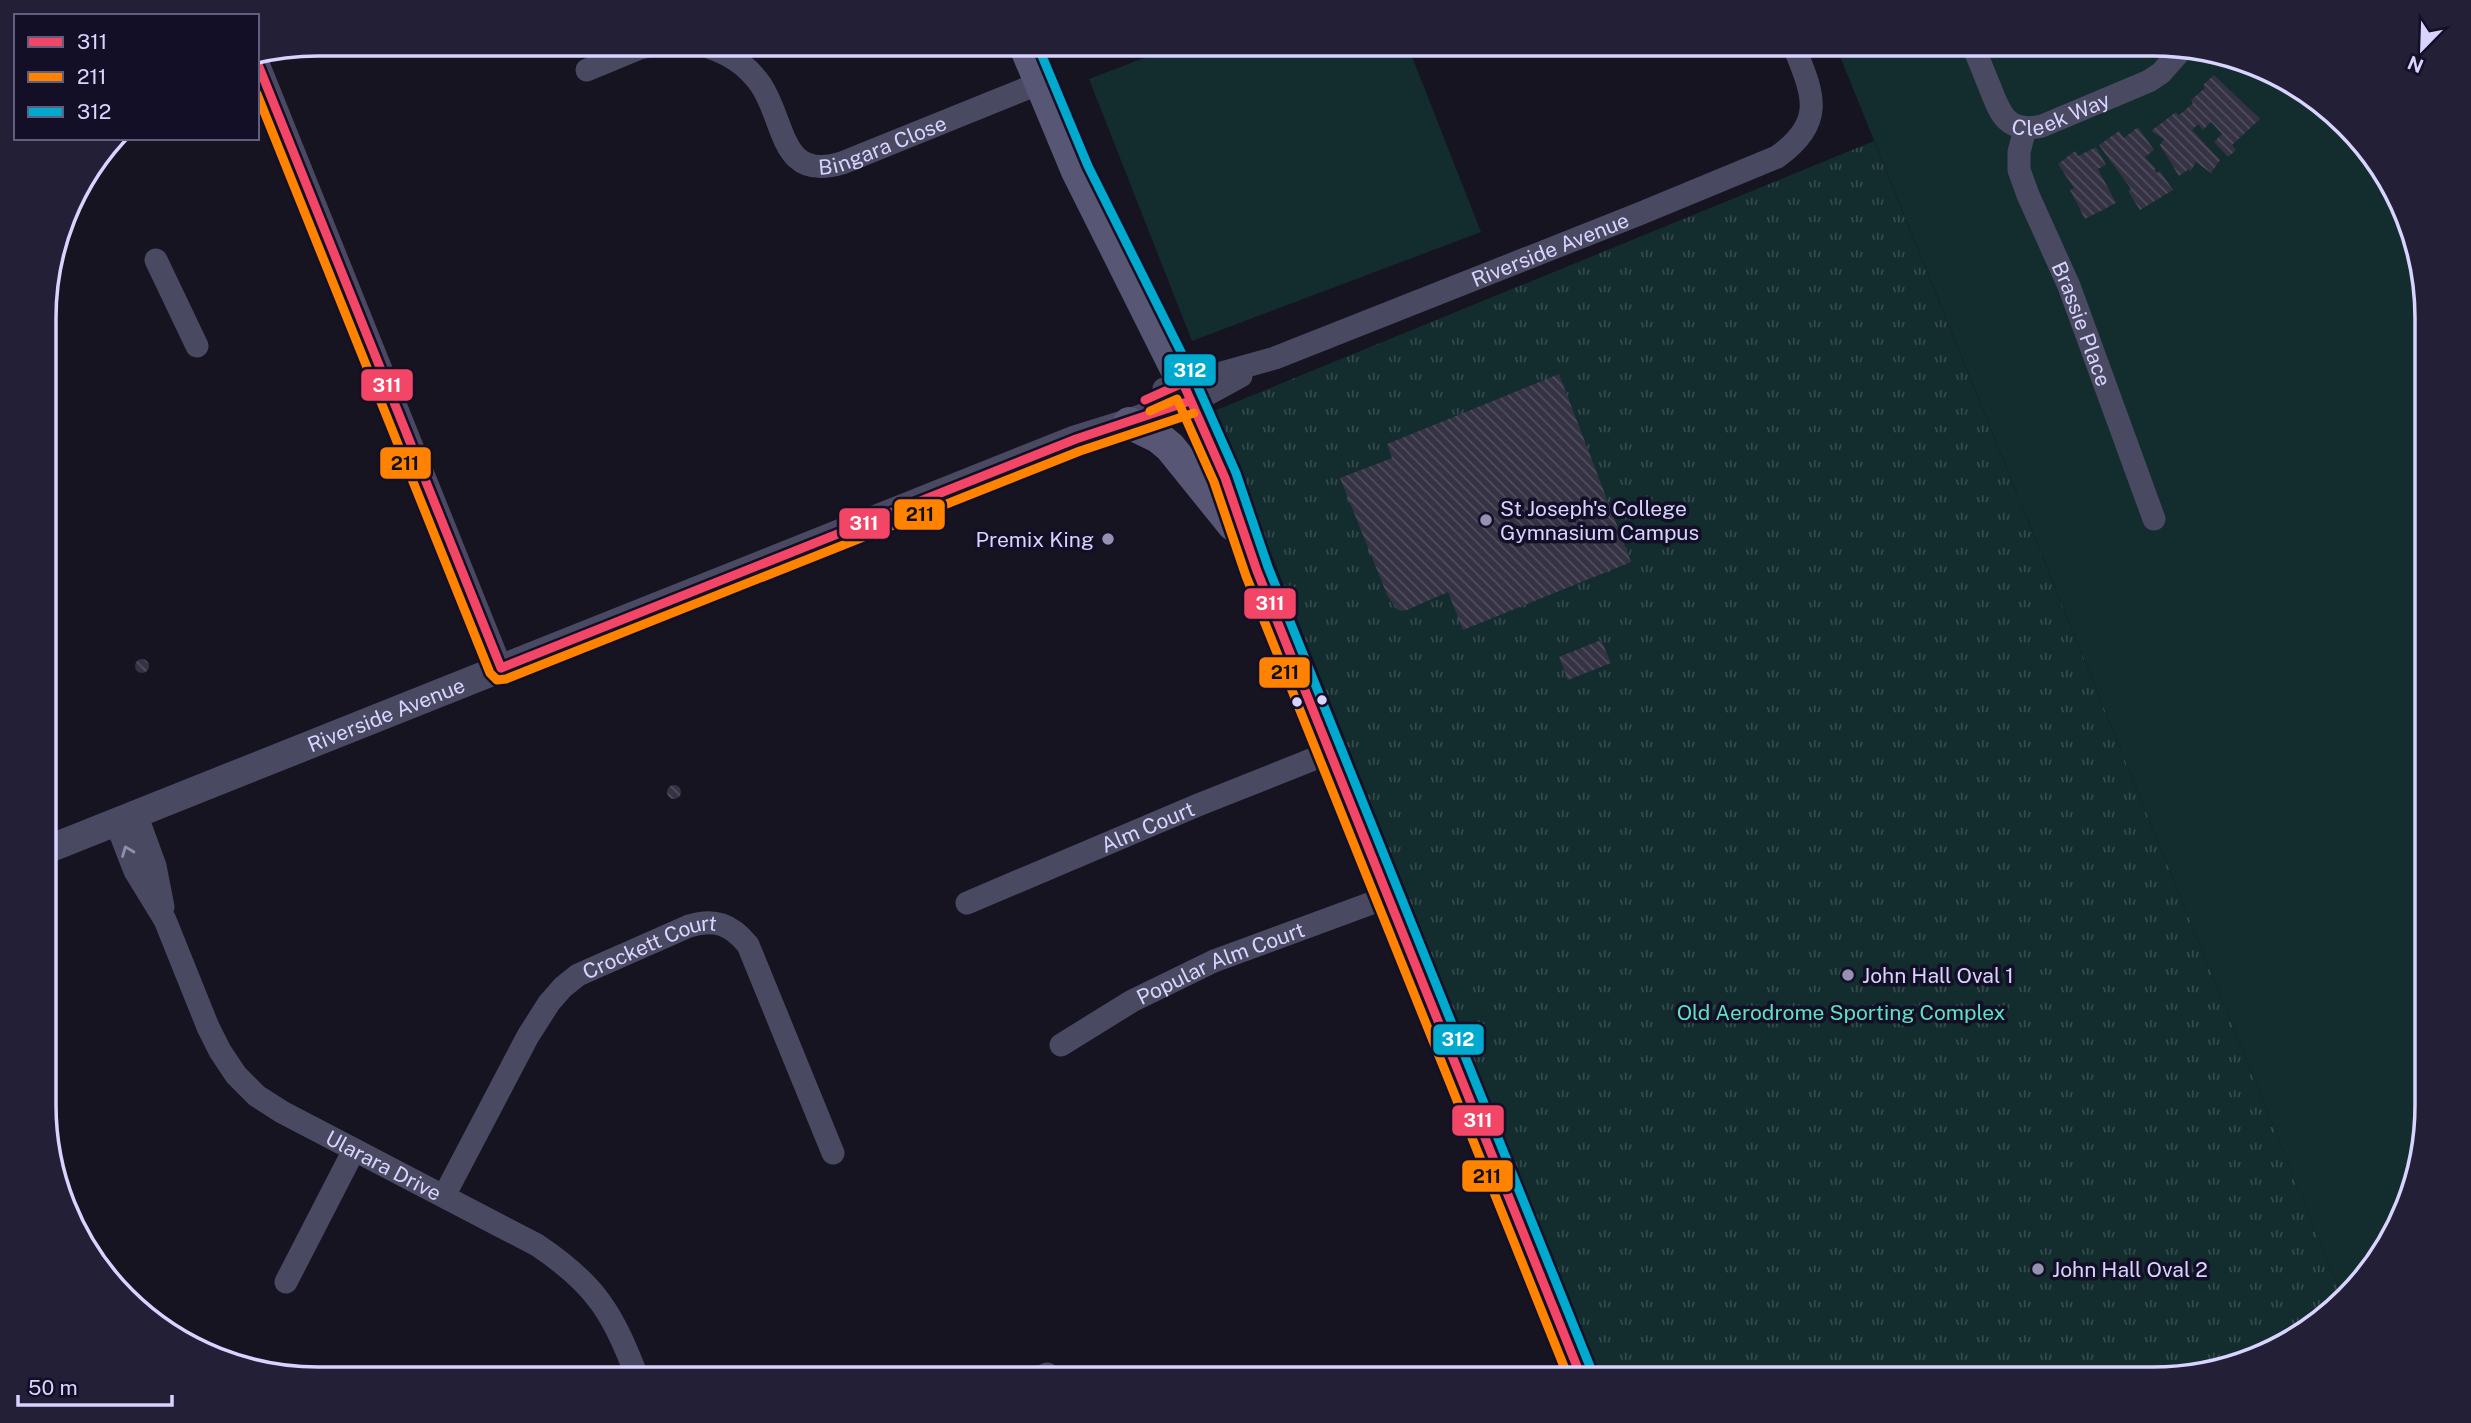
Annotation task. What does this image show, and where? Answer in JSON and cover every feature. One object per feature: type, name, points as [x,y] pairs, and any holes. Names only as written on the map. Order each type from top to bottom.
[{"type":"main road","points":[[1029,56],[1234,526],[1257,571]]},
{"type":"main road","points":[[1177,395],[1225,478],[1257,571],[1577,1367]]},
{"type":"main road","points":[[1129,423],[1158,437],[1170,447],[1234,526]]},
{"type":"street","points":[[587,70],[621,56]]},
{"type":"street","name":"Bingara Close","points":[[727,56],[747,69],[769,98],[794,156],[803,164],[814,168],[827,168],[842,163],[1040,83]]},
{"type":"street","name":"Riverside Avenue","points":[[56,846],[1076,439],[1177,395],[1639,214],[1777,156],[1791,147],[1801,135],[1811,110],[1810,86],[1798,56]]},
{"type":"street","name":"Cleek Way","points":[[1977,56],[1999,111],[2010,123],[2025,128],[2042,126],[2149,81],[2161,73],[2175,57]]},
{"type":"street","points":[[259,66],[501,668]]},
{"type":"street","name":"Brassie Place","points":[[2025,128],[2019,152],[2019,170],[2069,286],[2154,519]]},
{"type":"street","points":[[156,260],[197,346]]},
{"type":"street","name":"Riverside Avenue","points":[[1076,439],[1129,423],[1177,395]]},
{"type":"street","name":"Alm Court","points":[[967,903],[1331,752]]},
{"type":"street","name":"Ularara Drive","points":[[126,818],[155,866],[166,920],[208,1027],[236,1075],[257,1096],[282,1112],[537,1245],[564,1263],[586,1283],[615,1324],[633,1367]]},
{"type":"street","name":"Popular Alm Court","points":[[1061,1045],[1132,1001],[1214,961],[1388,897]]},
{"type":"street","name":"Crockett Court","points":[[444,1196],[528,1036],[563,987],[578,975],[703,922],[727,926],[739,934],[748,945],[833,1153]]},
{"type":"street","points":[[286,1282],[354,1150]]},
{"type":"green space","points":[[1149,56],[1412,56],[1481,232],[1192,341],[1089,79]]},
{"type":"green space","points":[[1840,56],[2153,56],[2187,58],[2221,65],[2284,91],[2326,121],[2350,145],[2371,173],[2395,218],[2410,267],[2415,318],[2415,1105],[2410,1156],[2395,1205],[2371,1250],[2339,1289]]},
{"type":"green space","name":"Old Aerodrome Sporting Complex","points":[[1874,141],[2339,1289],[2312,1313],[2269,1340],[2221,1358],[2187,1365],[1596,1367],[1214,411]]},
{"type":"building","points":[[2214,75],[2260,119],[2232,145],[2236,150],[2228,157],[2214,142],[2222,134],[2211,122],[2203,130],[2198,124],[2192,130],[2220,160],[2211,173],[2196,162],[2190,172],[2189,169],[2179,176],[2160,145],[2164,139],[2151,131],[2176,112],[2179,115],[2193,103],[2191,100],[2205,88],[2203,85]]},
{"type":"building","points":[[2138,127],[2154,150],[2145,157],[2157,173],[2160,171],[2173,190],[2140,210],[2128,191],[2131,189],[2099,145],[2119,131],[2124,138]]},
{"type":"building","points":[[2096,147],[2106,165],[2098,169],[2116,203],[2085,219],[2070,190],[2074,188],[2058,164],[2075,151],[2078,156]]},
{"type":"building","name":"St Joseph's College Gymnasium Campus","points":[[1559,374],[1631,562],[1463,630],[1448,592],[1407,610],[1396,608],[1388,597],[1340,478],[1392,458],[1387,444]]},
{"type":"building","points":[[1601,640],[1611,663],[1568,680],[1559,657]]},
{"type":"building","points":[[142,659],[147,661],[147,671],[142,673],[137,671],[135,666],[137,661]]},
{"type":"building","points":[[671,785],[677,785],[681,792],[677,799],[671,799],[667,795],[667,789]]},
{"type":"transit line","name":"312","points":[[1042,56],[1088,166],[1194,378],[1236,473],[1268,567],[1590,1367]]},
{"type":"transit line","name":"311","points":[[259,67],[501,668],[1076,439],[1190,401]]},
{"type":"transit line","name":"211","points":[[259,99],[490,673],[497,680],[506,679],[1080,451],[1194,413]]},
{"type":"transit line","name":"311","points":[[1145,400],[1183,383],[1225,478],[1257,571],[1577,1367]]},
{"type":"transit line","name":"211","points":[[1150,411],[1177,399],[1214,482],[1246,576],[1564,1367]]},
{"type":"place","name":"St Joseph's College Gymnasium Campus","points":[[1486,520]]},
{"type":"place","name":"Premix King","points":[[1108,539]]},
{"type":"place","name":"John Hall Oval 1","points":[[1848,975]]},
{"type":"place","name":"John Hall Oval 2","points":[[2038,1269]]}]
